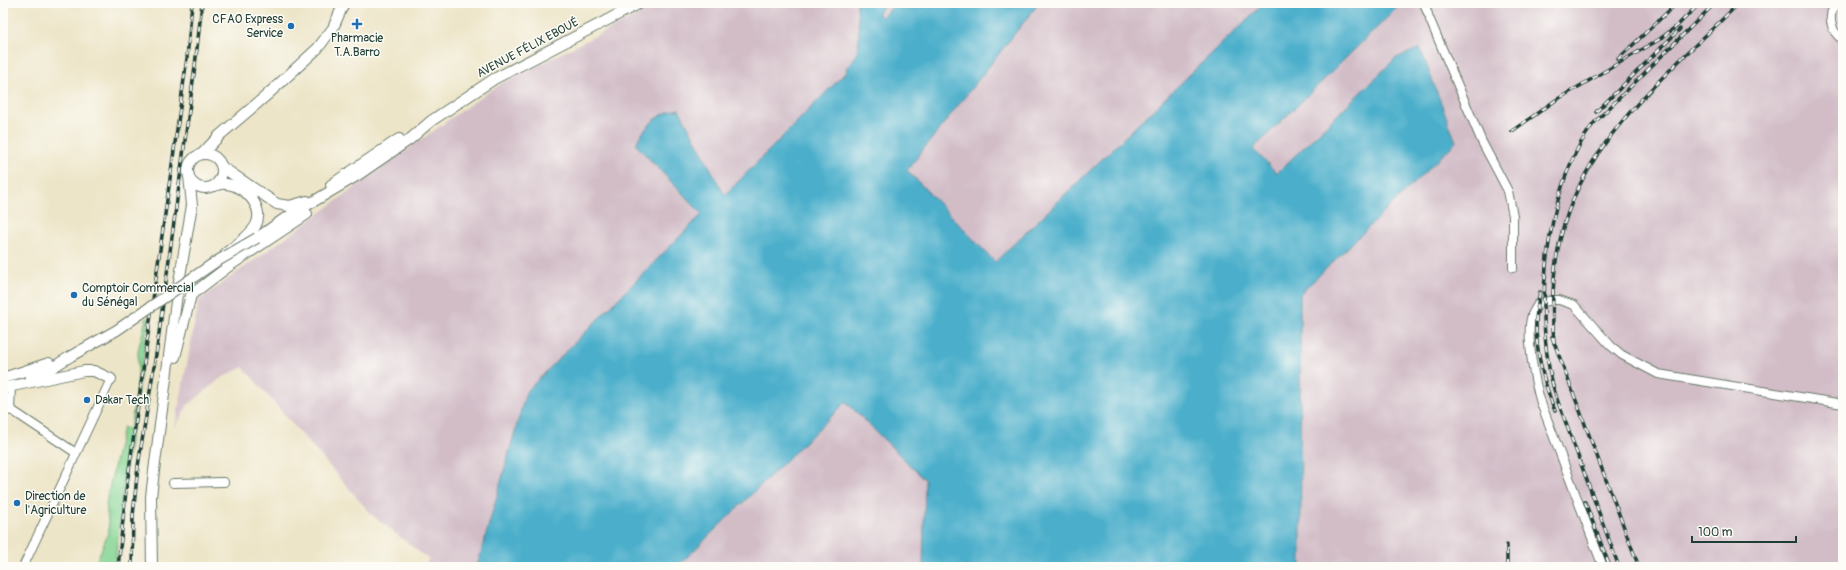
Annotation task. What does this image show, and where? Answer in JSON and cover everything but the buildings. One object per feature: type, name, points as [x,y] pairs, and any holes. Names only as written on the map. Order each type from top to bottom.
[{"type":"street","points":[[152,567],[151,497],[178,294],[192,205],[188,169],[190,162],[194,157],[202,154],[220,135],[267,95],[318,48],[333,28],[344,3]]},
{"type":"street","name":"AVENUE FÉLIX EBOUÉ","points":[[280,221],[307,200],[393,142],[431,121],[494,79],[640,3]]},
{"type":"street","points":[[1424,3],[1482,142],[1508,191],[1513,216],[1513,268]]},
{"type":"street","points":[[1836,3],[1831,14],[1831,23],[1836,34],[1843,40]]},
{"type":"street","name":"AVENUE FÉLIX EBOUÉ","points":[[46,368],[71,356],[117,330],[253,236],[358,175],[409,140],[431,121]]},
{"type":"street","points":[[192,205],[199,195],[211,187],[221,177],[220,135]]},
{"type":"street","points":[[202,154],[212,155],[221,164],[275,203],[280,221]]},
{"type":"street","points":[[178,294],[191,294],[229,266],[339,192],[358,175]]},
{"type":"street","points":[[189,176],[196,186],[211,187],[227,184],[236,187],[250,198],[258,210],[257,224],[253,236]]},
{"type":"street","points":[[258,210],[265,205],[275,203],[289,206],[307,200]]},
{"type":"street","points":[[166,390],[191,294]]},
{"type":"street","points":[[1603,567],[1534,382],[1530,330],[1532,316],[1538,304],[1552,300],[1559,300],[1574,305],[1611,346],[1635,362],[1665,376],[1843,404]]},
{"type":"street","points":[[3,378],[46,368]]},
{"type":"street","points":[[6,387],[46,368]]},
{"type":"street","points":[[6,387],[84,371],[94,371],[111,379],[23,567]]},
{"type":"street","points":[[6,387],[7,410],[76,453]]},
{"type":"street","points":[[173,483],[224,482]]},
{"type":"shaded area","points":[[661,3],[1843,3],[1843,567],[425,567],[428,559],[372,515],[243,367],[221,378],[188,405],[175,427],[199,300],[502,83]]},
{"type":"green space","points":[[149,317],[123,489],[115,567],[97,567],[97,560],[109,531],[106,503],[123,427],[130,430],[138,379],[138,351],[146,319]]},
{"type":"water","points":[[857,3],[882,3],[882,8],[878,13],[882,17],[897,3],[1039,3],[907,170],[995,262],[1264,3],[1402,3],[1253,149],[1277,173],[1396,58],[1420,48],[1456,142],[1300,294],[1301,567],[923,567],[925,480],[846,402],[677,567],[477,567],[526,392],[702,214],[637,146],[637,141],[645,129],[660,116],[679,109],[724,194],[726,194],[847,71],[846,68],[856,54],[858,46],[859,29]]},
{"type":"railway","points":[[118,567],[126,491],[187,58],[192,3]]},
{"type":"railway","points":[[132,567],[133,516],[138,466],[157,348],[195,66],[202,3]]},
{"type":"railway","points":[[1618,59],[1677,3]]},
{"type":"railway","points":[[1512,131],[1556,100],[1660,39],[1677,26],[1700,3]]},
{"type":"railway","points":[[1619,567],[1557,399],[1549,368],[1545,333],[1544,295],[1547,256],[1553,218],[1563,182],[1577,150],[1594,123],[1715,3]]},
{"type":"railway","points":[[1554,343],[1553,286],[1558,249],[1562,230],[1568,213],[1575,195],[1589,168],[1626,116],[1648,92],[1739,3]]},
{"type":"railway","points":[[1596,112],[1680,29]]},
{"type":"railway","points":[[1540,292],[1536,319],[1537,346],[1547,390],[1555,411]]},
{"type":"railway","points":[[1552,337],[1639,567]]},
{"type":"railway","points":[[1585,502],[1610,567]]},
{"type":"railway","points":[[1507,545],[1507,567]]},
{"type":"place","name":"Pharmacie T.A.Barro","points":[[357,24]]},
{"type":"place","name":"CFAO Express Service","points":[[291,26]]},
{"type":"place","name":"Comptoir Commercial du Sénégal","points":[[74,295]]},
{"type":"place","name":"Dakar Tech","points":[[87,400]]},
{"type":"place","name":"Direction de l'Agriculture","points":[[17,503]]}]
